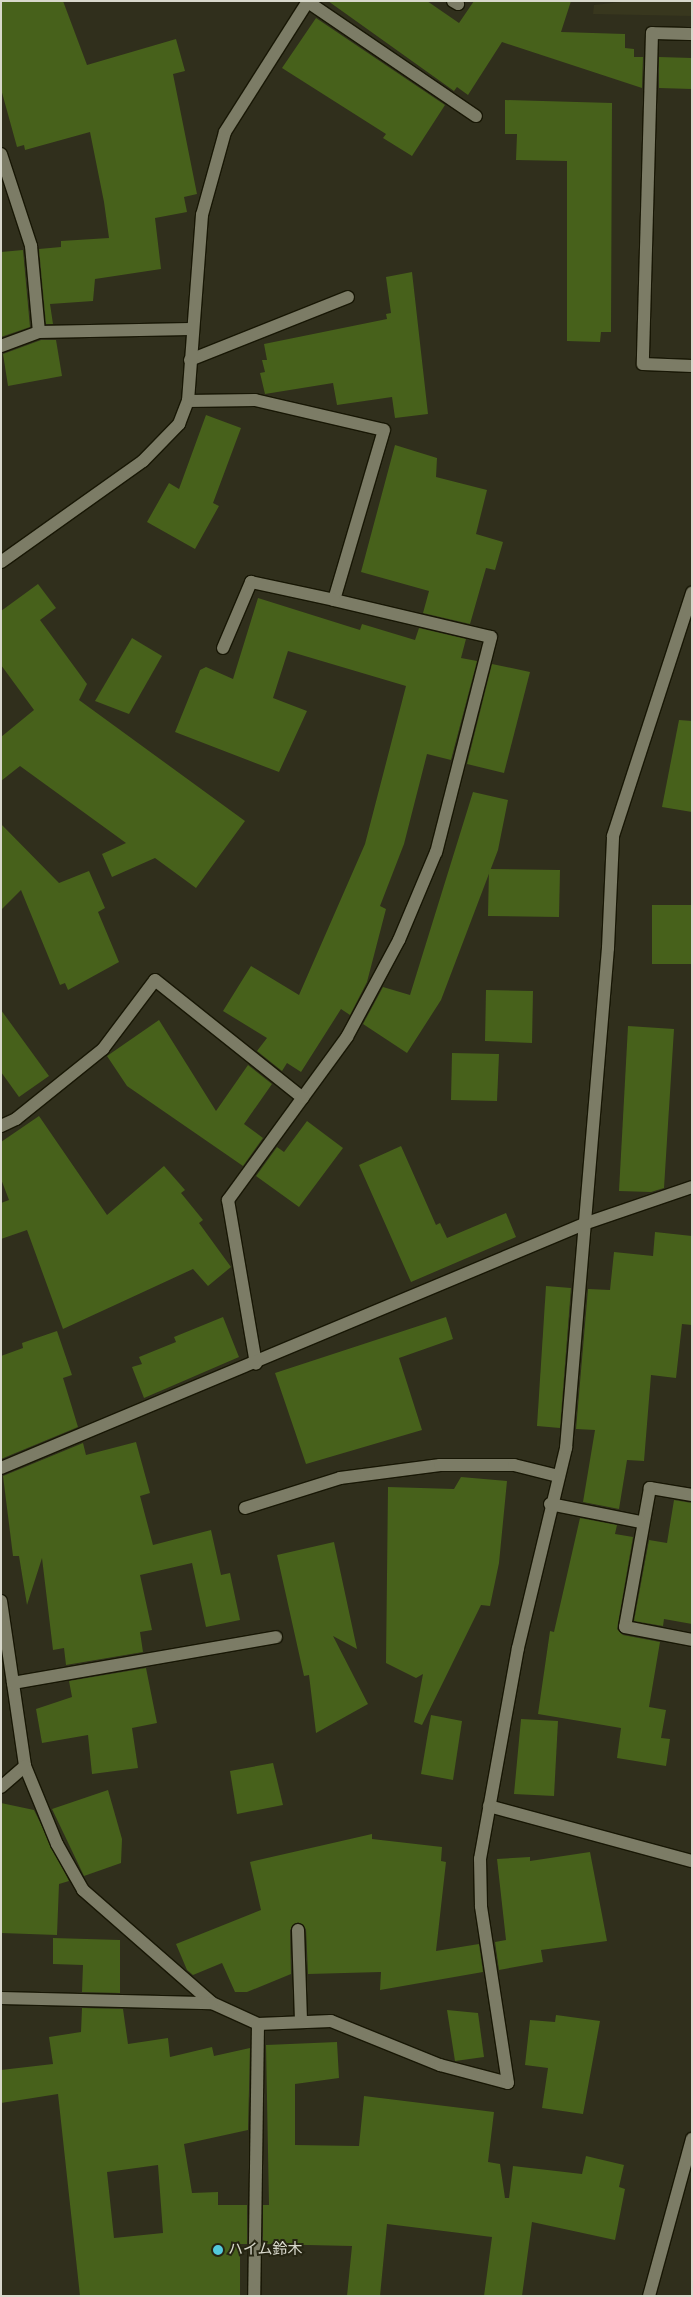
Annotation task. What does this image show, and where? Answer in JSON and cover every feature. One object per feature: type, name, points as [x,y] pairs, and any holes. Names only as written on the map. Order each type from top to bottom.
[{"type":"street","points":[[1,562],[143,461],[179,424],[188,401],[190,329],[202,215],[225,132],[308,2],[476,116]]},
{"type":"street","points":[[692,34],[652,33],[644,364],[692,366]]},
{"type":"street","points":[[1,154],[31,246],[39,332]]},
{"type":"street","points":[[190,360],[348,298]]},
{"type":"street","points":[[1,346],[39,332],[190,329]]},
{"type":"street","points":[[188,401],[256,400],[384,430],[334,600]]},
{"type":"street","points":[[223,648],[251,582],[491,637],[436,852],[399,940],[347,1037],[228,1200],[256,1364]]},
{"type":"street","points":[[1,1601],[25,1766],[57,1844],[83,1890],[212,2003],[258,2024],[331,2021],[360,2030],[440,2065],[508,2083],[481,1906],[480,1859],[550,1504],[566,1448],[613,836],[692,593]]},
{"type":"street","points":[[1,1126],[16,1120],[103,1049],[154,980],[302,1098]]},
{"type":"street","points":[[1,1468],[256,1364],[584,1224],[692,1187]]},
{"type":"street","points":[[245,1508],[340,1478],[440,1465],[514,1465],[558,1476]]},
{"type":"street","points":[[692,1495],[650,1488],[641,1522],[625,1627],[692,1640]]},
{"type":"street","points":[[550,1504],[641,1522]]},
{"type":"street","points":[[14,1683],[276,1638]]},
{"type":"street","points":[[1,1787],[25,1766]]},
{"type":"street","points":[[489,1806],[692,1861]]},
{"type":"street","points":[[298,1930],[301,2022]]},
{"type":"street","points":[[1,1998],[212,2003]]},
{"type":"street","points":[[254,2296],[258,2024]]},
{"type":"street","points":[[649,2296],[692,2139]]},
{"type":"shaded area","points":[[631,1],[692,1],[692,16],[593,14],[594,5]]},
{"type":"building","points":[[1,1],[63,1],[87,65],[176,39],[185,71],[173,74],[197,194],[184,197],[187,212],[155,218],[161,269],[95,279],[93,301],[50,304],[53,324],[46,324],[39,249],[61,247],[61,241],[109,238],[104,202],[90,132],[25,150],[24,145],[17,147],[1,89]]},
{"type":"building","points":[[328,1],[427,1],[459,23],[474,1],[571,1],[561,32],[625,34],[625,48],[634,49],[634,57],[643,57],[642,88],[502,42],[468,95],[457,87],[454,91]]},
{"type":"building","points":[[316,18],[445,105],[412,156],[383,138],[386,134],[282,68]]},
{"type":"building","points":[[659,57],[692,58],[692,89],[659,88]]},
{"type":"building","points":[[505,100],[612,103],[611,332],[601,332],[600,342],[567,341],[567,161],[516,160],[517,134],[505,134]]},
{"type":"building","points":[[23,250],[30,327],[1,337],[1,252]]},
{"type":"building","points":[[412,272],[428,414],[395,418],[392,397],[337,405],[333,383],[265,394],[260,373],[265,372],[262,360],[267,360],[264,344],[387,319],[386,314],[391,313],[386,277]]},
{"type":"building","points":[[41,340],[56,340],[62,376],[8,386],[3,354]]},
{"type":"building","points":[[206,415],[241,428],[213,503],[219,506],[195,549],[147,522],[169,483],[179,489]]},
{"type":"building","points":[[395,445],[437,458],[436,477],[487,490],[476,534],[503,542],[495,570],[486,568],[470,624],[423,613],[429,591],[361,572]]},
{"type":"building","points":[[38,584],[56,608],[40,620],[87,684],[79,700],[245,821],[196,888],[155,858],[112,877],[102,854],[126,843],[20,766],[1,781],[1,737],[34,710],[1,665],[1,611]]},
{"type":"building","points":[[258,598],[360,630],[362,624],[415,640],[419,628],[466,639],[461,658],[477,661],[451,760],[427,754],[404,844],[380,906],[386,909],[367,982],[350,1015],[341,1009],[301,1072],[287,1063],[282,1071],[257,1051],[267,1038],[223,1011],[251,966],[299,995],[365,844],[406,686],[288,651],[273,698],[307,711],[279,772],[175,732],[200,670],[206,667],[233,679]]},
{"type":"building","points":[[132,638],[162,656],[129,714],[95,701]]},
{"type":"building","points":[[492,664],[530,672],[504,773],[467,764]]},
{"type":"building","points":[[679,720],[692,721],[692,812],[662,807]]},
{"type":"building","points":[[473,792],[508,800],[498,850],[441,1000],[407,1053],[363,1024],[383,987],[410,995]]},
{"type":"building","points":[[1,824],[59,883],[89,871],[105,908],[98,912],[119,962],[68,990],[65,983],[60,985],[21,890],[1,910]]},
{"type":"building","points":[[489,869],[560,870],[559,917],[488,916]]},
{"type":"building","points":[[652,905],[692,905],[692,964],[652,964]]},
{"type":"building","points":[[486,990],[533,991],[532,1043],[485,1041]]},
{"type":"building","points":[[1,1010],[49,1076],[19,1097],[1,1072]]},
{"type":"building","points":[[159,1020],[216,1111],[248,1065],[272,1084],[244,1124],[263,1138],[243,1166],[127,1086],[107,1056]]},
{"type":"building","points":[[628,1026],[674,1029],[664,1188],[651,1192],[619,1191]]},
{"type":"building","points":[[452,1053],[499,1054],[497,1101],[451,1100]]},
{"type":"building","points":[[39,1116],[107,1215],[164,1166],[185,1190],[181,1193],[203,1220],[199,1223],[231,1267],[208,1286],[193,1269],[63,1329],[27,1230],[1,1239],[1,1203],[9,1200],[1,1179],[1,1142]]},
{"type":"building","points":[[307,1121],[343,1148],[299,1207],[256,1176],[277,1147],[284,1152]]},
{"type":"building","points":[[401,1146],[436,1225],[440,1223],[447,1238],[506,1213],[516,1237],[411,1282],[359,1165]]},
{"type":"building","points":[[655,1232],[692,1236],[692,1325],[682,1324],[676,1378],[651,1375],[644,1461],[627,1460],[619,1509],[583,1502],[595,1430],[576,1429],[588,1289],[610,1290],[614,1252],[653,1256]]},
{"type":"building","points":[[546,1286],[571,1288],[560,1428],[537,1426]]},
{"type":"building","points":[[223,1317],[239,1357],[144,1398],[132,1367],[142,1364],[139,1357],[176,1342],[174,1337]]},
{"type":"building","points":[[446,1317],[453,1339],[399,1358],[422,1430],[306,1464],[275,1373]]},
{"type":"building","points":[[57,1331],[72,1375],[63,1378],[78,1427],[1,1459],[1,1356],[23,1348],[22,1343]]},
{"type":"building","points":[[136,1442],[150,1493],[140,1496],[153,1545],[211,1530],[221,1575],[230,1573],[240,1620],[206,1627],[192,1563],[140,1575],[152,1630],[140,1632],[143,1652],[66,1665],[64,1648],[53,1650],[42,1558],[27,1605],[19,1556],[13,1556],[3,1476],[83,1443],[86,1455]]},
{"type":"building","points":[[461,1477],[507,1481],[499,1563],[490,1606],[481,1605],[422,1725],[414,1722],[423,1674],[416,1678],[386,1663],[388,1487],[454,1489]]},
{"type":"building","points":[[674,1500],[692,1503],[692,1624],[664,1619],[663,1626],[634,1621],[649,1540],[667,1543]]},
{"type":"building","points":[[580,1518],[617,1525],[615,1534],[633,1537],[617,1629],[623,1635],[660,1642],[649,1707],[666,1710],[661,1738],[670,1739],[666,1766],[617,1758],[621,1728],[538,1714],[550,1631],[554,1632]]},
{"type":"building","points":[[334,1542],[357,1649],[333,1636],[368,1704],[316,1733],[309,1675],[304,1676],[277,1555]]},
{"type":"building","points":[[146,1668],[157,1723],[132,1728],[138,1768],[92,1774],[88,1735],[42,1743],[36,1709],[72,1697],[69,1681]]},
{"type":"building","points":[[431,1715],[462,1721],[453,1780],[421,1774]]},
{"type":"building","points":[[521,1719],[558,1721],[554,1796],[514,1794]]},
{"type":"building","points":[[273,1763],[283,1805],[237,1814],[230,1771]]},
{"type":"building","points":[[108,1790],[122,1839],[121,1863],[84,1876],[52,1809]]},
{"type":"building","points":[[1,1803],[34,1810],[69,1881],[59,1884],[57,1935],[1,1933]]},
{"type":"building","points":[[372,1834],[372,1839],[442,1847],[441,1861],[446,1862],[436,1951],[479,1944],[483,1972],[380,1990],[381,1972],[308,1974],[306,1929],[298,1922],[290,1930],[291,1974],[247,1992],[235,1992],[222,1963],[193,1975],[187,1970],[176,1944],[261,1910],[250,1862]]},
{"type":"building","points":[[590,1852],[607,1941],[541,1950],[543,1962],[499,1970],[495,1942],[506,1940],[497,1859],[530,1857],[530,1861]]},
{"type":"building","points":[[53,1938],[120,1940],[120,1993],[82,1992],[83,1965],[53,1964]]},
{"type":"building","points":[[82,2008],[123,2009],[128,2044],[168,2038],[170,2057],[212,2047],[214,2056],[250,2048],[248,2130],[184,2144],[192,2193],[218,2192],[218,2205],[247,2205],[247,2244],[240,2244],[240,2296],[80,2296],[58,2094],[1,2103],[1,2070],[53,2064],[49,2037],[81,2032]],"holes":[[[158,2165],[163,2233],[114,2238],[107,2172]]]},
{"type":"building","points":[[447,2010],[478,2013],[484,2057],[455,2061]]},
{"type":"building","points":[[556,2015],[600,2021],[583,2114],[542,2108],[548,2068],[525,2065],[530,2020],[555,2022]]},
{"type":"building","points":[[337,2042],[339,2078],[295,2084],[295,2145],[359,2146],[364,2096],[494,2112],[488,2162],[500,2164],[505,2198],[509,2198],[513,2166],[582,2174],[586,2156],[624,2165],[619,2187],[625,2189],[615,2240],[532,2222],[522,2296],[484,2296],[492,2237],[387,2224],[380,2296],[347,2296],[352,2246],[263,2244],[263,2205],[269,2205],[266,2045]]},
{"type":"place","name":"ハイム鈴木","points":[[218,2250]]}]
